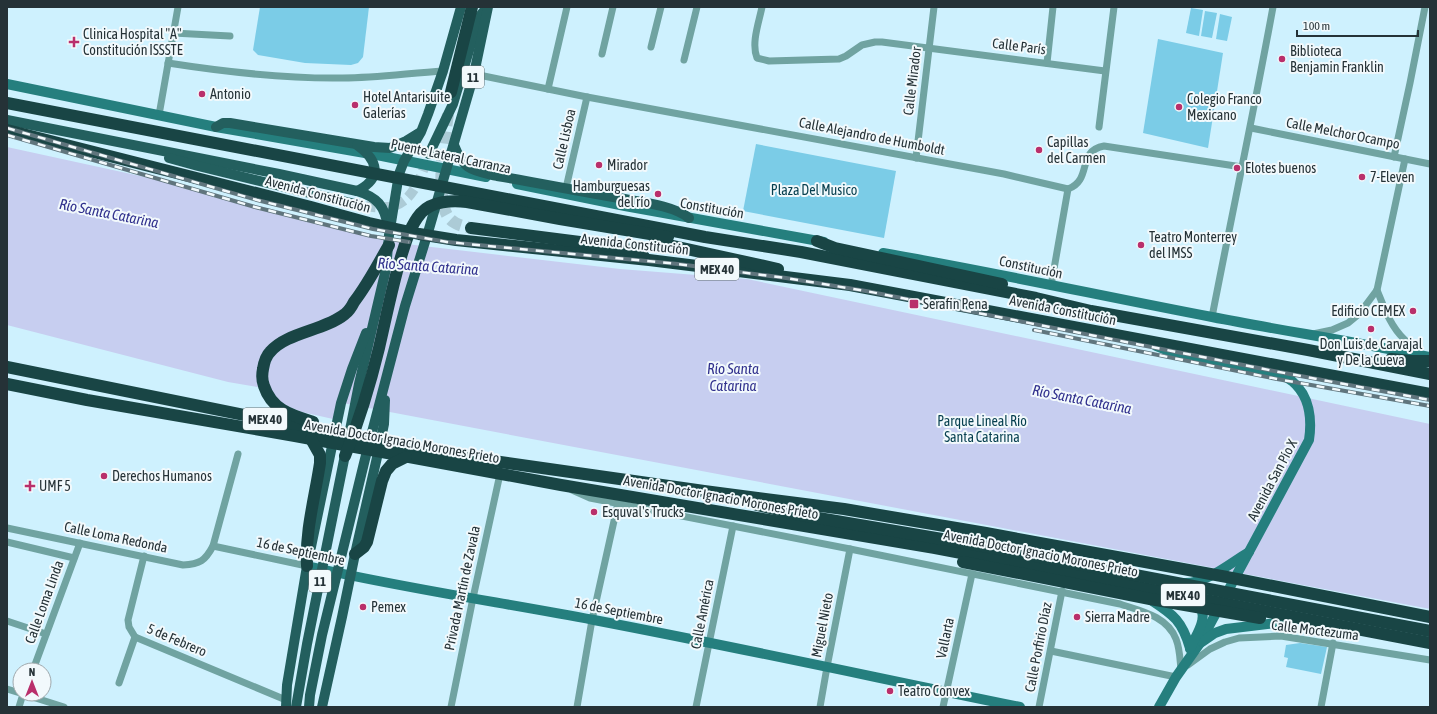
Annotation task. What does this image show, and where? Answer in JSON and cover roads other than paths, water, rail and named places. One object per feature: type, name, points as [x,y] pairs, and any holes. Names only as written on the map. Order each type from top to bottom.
[{"type":"highway","points":[[451,92],[472,7]]},
{"type":"highway","name":"Avenida Constitución","points":[[7,103],[623,220],[705,237],[801,252],[1091,311],[1308,350],[1430,374]]},
{"type":"highway","name":"Avenida Constitución","points":[[7,130],[369,223],[419,234],[456,240],[648,260],[850,285],[1430,394]]},
{"type":"highway","points":[[345,456],[367,392],[396,273],[408,233],[422,212],[430,207],[443,202],[455,200],[484,204],[560,220],[662,236],[685,238],[705,237]]},
{"type":"highway","points":[[560,220],[614,234],[850,285]]},
{"type":"highway","points":[[471,228],[619,247],[634,251],[648,260]]},
{"type":"highway","points":[[389,240],[369,280],[346,313],[329,324],[290,338],[269,352],[262,372],[263,385],[270,400],[290,415],[315,422],[524,465]]},
{"type":"highway","points":[[818,241],[835,248],[1038,292],[1091,311]]},
{"type":"highway","points":[[1308,350],[1340,352],[1411,361],[1428,358]]},
{"type":"highway","name":"Avenida Doctor Ignacio Morones Prieto","points":[[7,367],[326,432],[451,455],[704,492],[836,508],[986,532],[1430,617]]},
{"type":"highway","name":"Avenida Doctor Ignacio Morones Prieto","points":[[7,384],[87,400],[561,485],[935,548],[1430,643]]},
{"type":"highway","points":[[307,566],[306,549],[320,463],[320,455],[311,439]]},
{"type":"highway","points":[[354,554],[364,548],[386,471],[392,464],[406,457]]},
{"type":"highway","name":"MEX 40","points":[[704,492],[795,514],[983,546],[1430,631]]},
{"type":"highway","name":"MEX 40","points":[[862,536],[932,555],[1150,599],[1284,622],[1430,651]]},
{"type":"highway","points":[[1232,613],[1253,604],[1269,601]]},
{"type":"main road","name":"11","points":[[296,707],[306,644],[359,384],[386,269],[390,215],[401,166],[421,132],[428,114],[443,71],[461,7]]},
{"type":"main road","name":"11","points":[[309,707],[322,634],[384,385],[405,306],[474,74],[487,7]]},
{"type":"main road","points":[[429,154],[453,104],[479,17],[487,7]]},
{"type":"main road","name":"Avenida Constitución","points":[[7,120],[357,191],[374,198],[390,215]]},
{"type":"main road","points":[[216,127],[223,123],[230,123],[357,145],[390,148],[421,132]]},
{"type":"main road","points":[[110,141],[198,166],[351,203]]},
{"type":"main road","points":[[357,145],[371,158],[375,168],[373,180],[366,187],[357,191]]},
{"type":"main road","points":[[454,145],[462,162],[473,170],[497,176],[638,201],[675,210],[683,213],[689,218]]},
{"type":"main road","points":[[286,703],[288,677],[307,566],[341,403],[361,347],[376,314]]},
{"type":"main road","points":[[322,707],[344,609],[354,554],[359,538],[384,424],[384,385]]},
{"type":"main road","points":[[314,537],[334,550],[354,554]]},
{"type":"main road","points":[[303,593],[307,589],[316,587],[328,587],[336,590],[340,595],[344,609]]},
{"type":"street","points":[[159,115],[178,7]]},
{"type":"street","points":[[548,89],[567,7]]},
{"type":"street","points":[[602,54],[613,7]]},
{"type":"street","points":[[651,47],[661,7]]},
{"type":"street","points":[[684,60],[696,7]]},
{"type":"street","name":"Calle París","points":[[762,7],[755,53],[757,58],[761,60],[839,59],[862,45],[874,42],[1105,71]]},
{"type":"street","name":"Calle Mirador","points":[[916,158],[934,7]]},
{"type":"street","points":[[1047,63],[1053,7]]},
{"type":"street","points":[[1099,127],[1114,7]]},
{"type":"street","points":[[1212,318],[1251,128],[1273,7]]},
{"type":"street","points":[[1394,156],[1425,7]]},
{"type":"street","points":[[173,33],[230,36]]},
{"type":"street","points":[[168,63],[230,73],[294,78],[344,78],[443,71]]},
{"type":"street","name":"Calle Alejandro de Humboldt","points":[[474,74],[587,97],[1004,174],[1068,189]]},
{"type":"street","points":[[7,84],[216,127]]},
{"type":"street","name":"Calle Lisboa","points":[[566,188],[587,97]]},
{"type":"street","name":"Puente Lateral Carranza","points":[[216,127],[382,156],[625,206]]},
{"type":"street","name":"Calle Melchor Ocampo","points":[[1251,128],[1430,164]]},
{"type":"street","points":[[1051,286],[1068,189],[1078,183],[1088,157],[1097,147],[1104,146],[1242,167]]},
{"type":"street","points":[[1305,335],[1332,330],[1348,323],[1359,314],[1377,290],[1405,158]]},
{"type":"street","name":"Constitución","points":[[625,206],[983,270],[1051,286],[1212,318],[1428,358]]},
{"type":"street","points":[[1377,290],[1388,315],[1403,339],[1428,358]]},
{"type":"street","name":"Avenida San Pío X","points":[[1145,341],[1190,357],[1284,376],[1292,381],[1298,388],[1309,406],[1311,416],[1309,440],[1218,611],[1200,643],[1188,658],[1159,707]]},
{"type":"street","points":[[213,546],[238,454]]},
{"type":"street","name":"Privada Martín de Zavala","points":[[451,707],[500,474]]},
{"type":"street","points":[[561,485],[590,498],[1062,591],[1120,604],[1149,614],[1162,620],[1168,625],[1176,639],[1178,648],[1178,674],[1051,650]]},
{"type":"street","points":[[577,707],[592,620],[618,503]]},
{"type":"street","name":"Calle América","points":[[696,707],[733,526]]},
{"type":"street","name":"Calle Loma Redonda","points":[[7,528],[183,565],[191,565],[203,561],[213,546]]},
{"type":"street","name":"Calle Loma Redonda","points":[[7,542],[74,558]]},
{"type":"street","name":"Calle Loma Linda","points":[[36,662],[80,543]]},
{"type":"street","name":"16 de Septiembre","points":[[213,546],[350,576],[710,643],[1020,707]]},
{"type":"street","name":"Miguel Nieto","points":[[820,707],[850,549]]},
{"type":"street","points":[[1173,583],[1190,583],[1198,580],[1218,571],[1250,550]]},
{"type":"street","name":"5 de Febrero","points":[[144,556],[128,620],[129,627],[135,636],[286,703]]},
{"type":"street","name":"Vallarta","points":[[943,707],[972,574]]},
{"type":"street","points":[[1173,583],[1188,592],[1202,608]]},
{"type":"street","name":"Calle Porfirio Díaz","points":[[1038,707],[1062,591]]},
{"type":"street","points":[[1150,599],[1176,618],[1186,632],[1190,648]]},
{"type":"street","name":"Avenida San Pío X","points":[[1188,658],[1190,648],[1202,623],[1204,615],[1202,608]]},
{"type":"street","points":[[7,621],[46,634]]},
{"type":"street","points":[[1200,643],[1215,633],[1226,629],[1284,622]]},
{"type":"street","points":[[119,683],[135,636]]},
{"type":"street","name":"Calle Moctezuma","points":[[1178,674],[1210,649],[1225,642],[1239,638],[1281,636],[1430,660]]},
{"type":"street","points":[[1321,707],[1332,643]]},
{"type":"street","points":[[48,702],[64,707]]},
{"type":"water","name":"Río Santa Catarina","points":[[7,147],[154,179],[406,244],[620,269],[747,279],[1430,424],[1430,609],[337,402],[333,419],[302,412],[273,400],[269,389],[228,382],[7,325]]},
{"type":"tunnel","points":[[448,114],[443,153],[441,184],[442,198],[449,218],[456,224],[471,228]]},
{"type":"tunnel","points":[[351,203],[379,208],[397,205],[404,201],[419,181],[428,156]]},
{"type":"railway","points":[[7,128],[257,200],[373,229],[447,242],[678,264],[786,278],[866,291],[1430,400]]},
{"type":"railway","points":[[7,135],[255,207],[371,236],[409,242]]},
{"type":"railway","points":[[1034,330],[1277,379],[1430,406]]},
{"type":"place","name":"Clinica Hospital \"A\" Constitución ISSSTE","points":[[74,42]]},
{"type":"place","name":"Biblioteca Benjamin Franklin","points":[[1282,59]]},
{"type":"place","name":"Antonio","points":[[202,94]]},
{"type":"place","name":"Hotel Antarisuite Galerías","points":[[355,105]]},
{"type":"place","name":"Colegio Franco Mexicano","points":[[1179,107]]},
{"type":"place","name":"Capillas del Carmen","points":[[1039,150]]},
{"type":"place","name":"Mirador","points":[[599,165]]},
{"type":"place","name":"Elotes buenos","points":[[1237,168]]},
{"type":"place","name":"7-Eleven","points":[[1362,177]]},
{"type":"place","name":"Hamburguesas del río","points":[[658,194]]},
{"type":"place","name":"Teatro Monterrey del IMSS","points":[[1141,245]]},
{"type":"place","name":"Serafin Pena","points":[[914,304]]},
{"type":"place","name":"Edificio CEMEX","points":[[1413,311]]},
{"type":"place","name":"Don Luis de Carvajal y De la Cueva","points":[[1371,329]]},
{"type":"place","name":"Derechos Humanos","points":[[104,476]]},
{"type":"place","name":"UMF 5","points":[[30,486]]},
{"type":"place","name":"Esquval's Trucks","points":[[594,512]]},
{"type":"place","name":"Pemex","points":[[363,607]]},
{"type":"place","name":"Sierra Madre","points":[[1077,617]]},
{"type":"place","name":"Teatro Convex","points":[[890,691]]},
{"type":"park label","name":"Plaza Del Musico","points":[[814,190]]},
{"type":"park label","name":"Parque Lineal Río Santa Catarina","points":[[982,430]]}]
